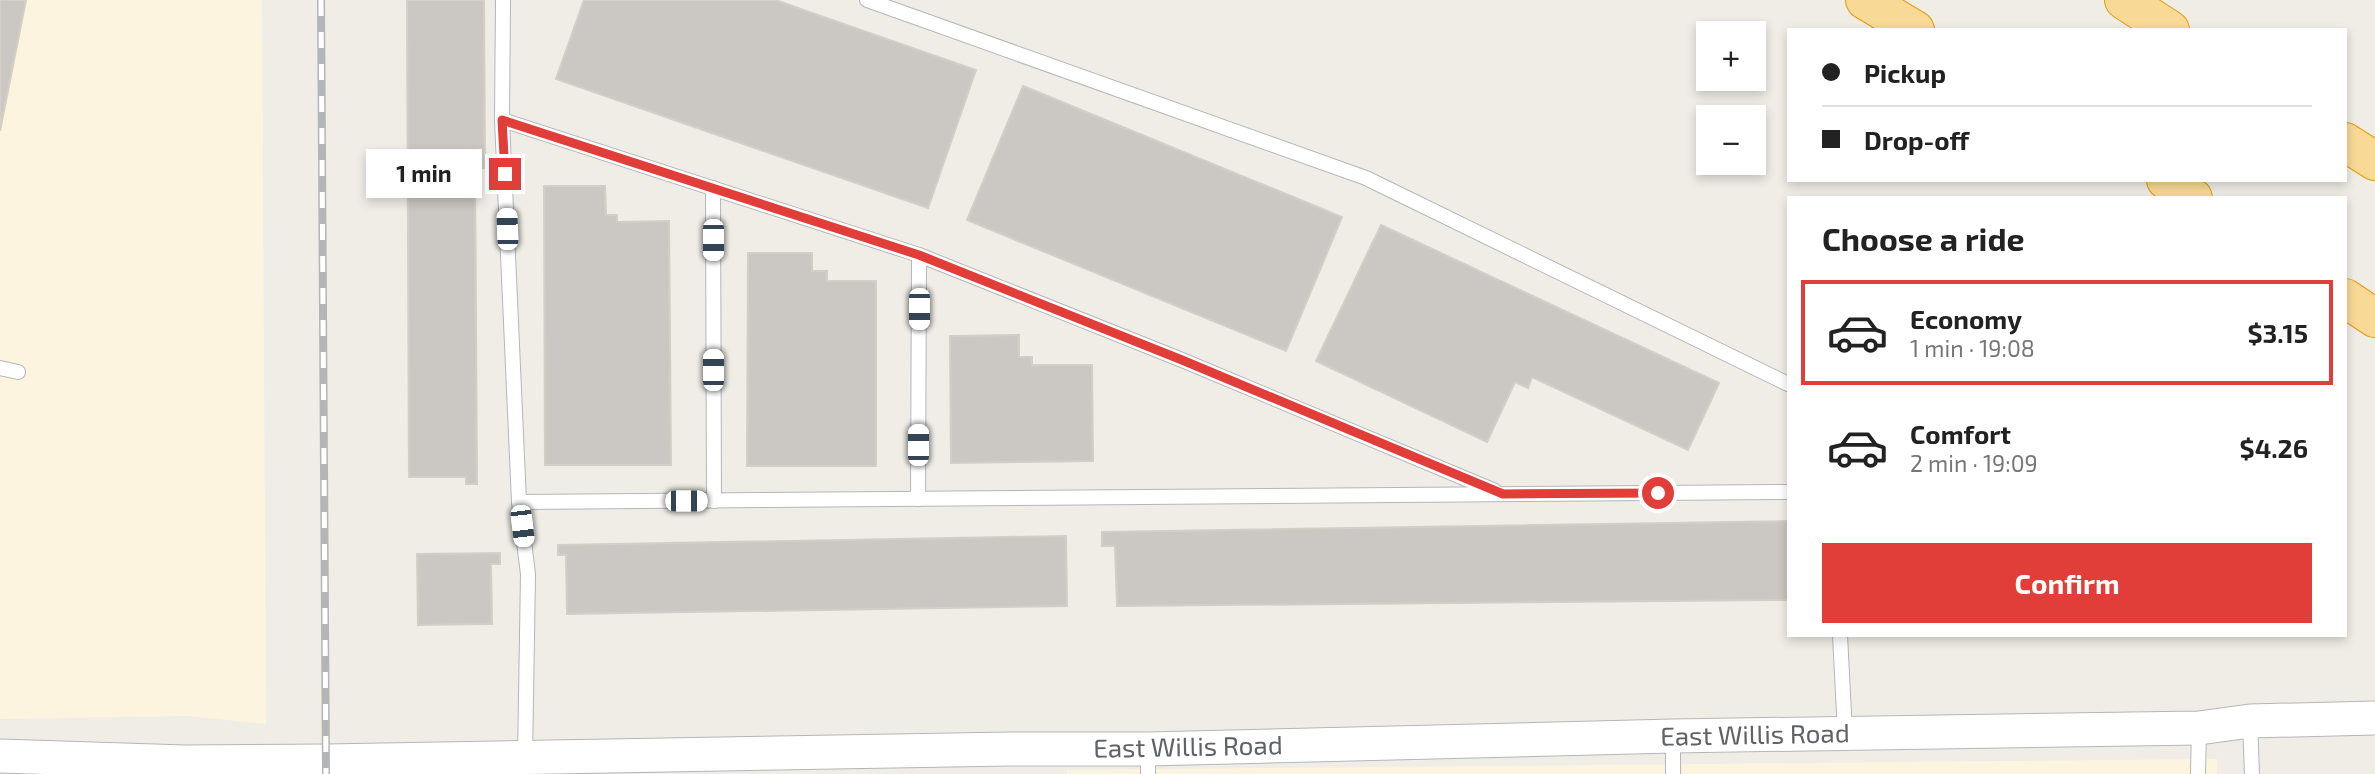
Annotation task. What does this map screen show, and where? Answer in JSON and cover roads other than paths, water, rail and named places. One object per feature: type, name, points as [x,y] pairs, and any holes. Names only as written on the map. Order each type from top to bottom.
[{"type":"highway","points":[[1865,0],[1912,28]]},
{"type":"highway","points":[[2124,0],[2167,28]]},
{"type":"highway","points":[[2347,143],[2375,161]]},
{"type":"highway","points":[[2169,182],[2190,196]]},
{"type":"highway","points":[[2347,299],[2375,318]]},
{"type":"street","name":"East Willis Road","points":[[0,756],[185,762],[996,749],[1148,761],[1672,736],[2199,728],[2250,721],[2375,718]]},
{"type":"lane","points":[[503,0],[502,120],[519,502],[528,574],[525,758]]},
{"type":"lane","points":[[867,0],[1366,178],[1787,384]]},
{"type":"lane","points":[[502,120],[919,255],[1195,365],[1503,494]]},
{"type":"lane","points":[[713,188],[714,500]]},
{"type":"lane","points":[[918,499],[919,255]]},
{"type":"lane","points":[[0,368],[18,372]]},
{"type":"lane","points":[[519,502],[1787,492]]},
{"type":"lane","points":[[1840,637],[1845,733]]},
{"type":"lane","points":[[2250,721],[2252,774]]},
{"type":"lane","points":[[2198,774],[2199,728]]},
{"type":"lane","points":[[1672,736],[1673,774]]},
{"type":"railway","points":[[321,0],[326,774]]}]
